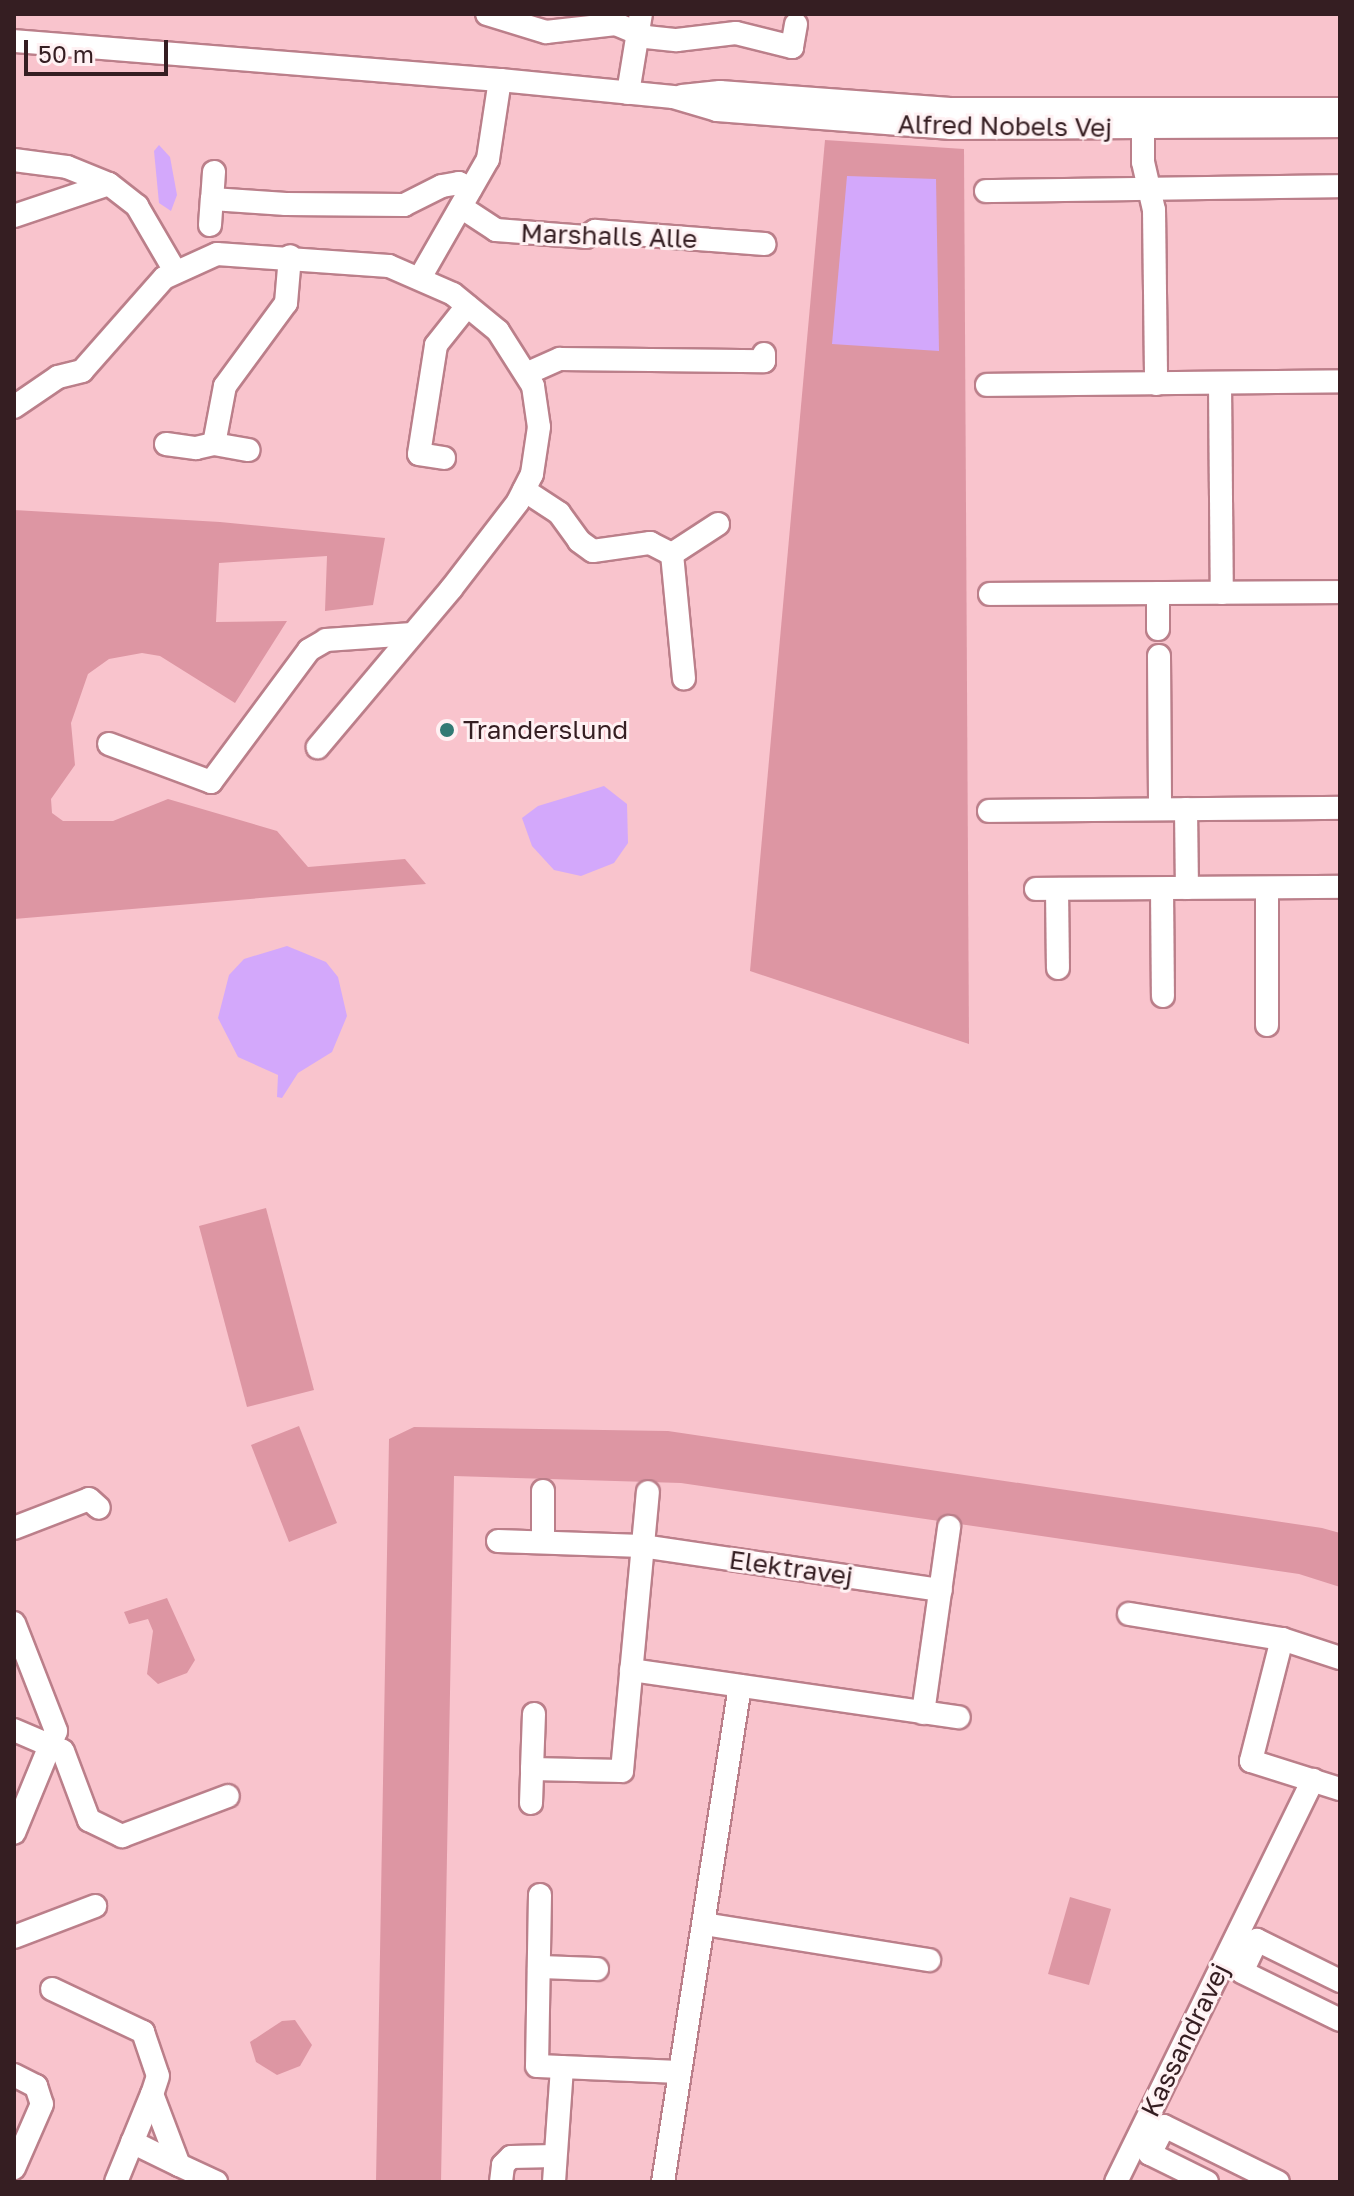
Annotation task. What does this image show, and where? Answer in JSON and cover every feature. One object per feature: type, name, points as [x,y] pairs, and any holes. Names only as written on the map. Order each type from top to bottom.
[{"type":"street","points":[[487,14],[546,32],[639,22],[677,40],[710,24],[792,47],[796,24]]},
{"type":"street","points":[[628,93],[639,22]]},
{"type":"street","name":"Alfred Nobels Vej","points":[[14,41],[500,80],[673,97],[717,110],[951,128],[1340,109]]},
{"type":"street","points":[[421,276],[466,198],[495,135],[500,80]]},
{"type":"street","points":[[1143,120],[1150,188],[1156,384]]},
{"type":"street","name":"Alfred Nobels Vej","points":[[1143,120],[1340,126]]},
{"type":"street","points":[[14,160],[67,167],[109,184],[137,206],[175,271]]},
{"type":"street","points":[[210,225],[214,172]]},
{"type":"street","points":[[212,199],[404,205],[442,186],[459,183],[466,198]]},
{"type":"street","points":[[14,216],[109,184]]},
{"type":"street","points":[[986,191],[1340,186]]},
{"type":"street","name":"Marshalls Alle","points":[[466,198],[496,230],[586,237],[595,231],[765,244]]},
{"type":"street","points":[[14,407],[58,377],[82,371],[147,294],[175,271],[217,254],[290,256],[389,266],[421,276],[498,331],[528,373],[539,427],[532,474],[524,490],[412,634],[318,747]]},
{"type":"street","points":[[214,444],[225,386],[286,303],[290,256]]},
{"type":"street","points":[[444,458],[419,454],[436,345],[467,306]]},
{"type":"street","points":[[528,373],[558,351],[764,358]]},
{"type":"street","points":[[987,385],[1340,381]]},
{"type":"street","points":[[1220,384],[1222,593]]},
{"type":"street","points":[[166,444],[196,448],[214,444],[248,450]]},
{"type":"street","points":[[524,490],[559,513],[579,541],[593,551],[650,543],[672,554]]},
{"type":"street","points":[[672,554],[718,524]]},
{"type":"street","points":[[672,554],[684,678]]},
{"type":"street","points":[[990,594],[1340,592]]},
{"type":"street","points":[[1158,593],[1158,629]]},
{"type":"street","points":[[109,744],[211,782],[309,650],[326,640],[412,634]]},
{"type":"street","points":[[1159,656],[1160,809]]},
{"type":"street","points":[[989,811],[1340,808]]},
{"type":"street","points":[[1186,809],[1187,888]]},
{"type":"street","points":[[1058,968],[1046,889],[1340,887]]},
{"type":"street","points":[[1267,888],[1267,1025]]},
{"type":"street","points":[[1162,889],[1163,996]]},
{"type":"street","points":[[543,1491],[543,1542]]},
{"type":"street","points":[[532,1769],[622,1771],[648,1492]]},
{"type":"street","points":[[14,1528],[89,1499],[99,1508]]},
{"type":"street","points":[[923,1713],[949,1527]]},
{"type":"street","name":"Elektravej","points":[[498,1541],[642,1546],[941,1590]]},
{"type":"street","points":[[1129,1614],[1282,1639],[1340,1658]]},
{"type":"street","points":[[14,1623],[56,1731],[14,1833]]},
{"type":"street","points":[[1282,1639],[1251,1761],[1340,1789]]},
{"type":"street","points":[[631,1670],[959,1717]]},
{"type":"street","points":[[670,2181],[680,2072],[740,1686]]},
{"type":"street","points":[[531,1803],[534,1714]]},
{"type":"street","points":[[14,1730],[63,1751],[89,1820],[122,1836],[228,1796]]},
{"type":"street","name":"Kassandravej","points":[[1116,2182],[1148,2136],[1239,1953],[1313,1780]]},
{"type":"street","points":[[540,1895],[537,2066],[680,2072]]},
{"type":"street","points":[[14,1937],[95,1906]]},
{"type":"street","points":[[704,1924],[929,1960]]},
{"type":"street","name":"Kassandravej","points":[[1239,1953],[1257,1940],[1340,1981]]},
{"type":"street","name":"Kassandravej","points":[[1239,1953],[1242,1972],[1340,2020]]},
{"type":"street","points":[[539,1967],[597,1969]]},
{"type":"street","points":[[52,1989],[143,2032],[158,2076],[116,2182]]},
{"type":"street","points":[[554,2182],[562,2067]]},
{"type":"street","points":[[14,2075],[36,2086],[42,2104],[14,2168]]},
{"type":"street","points":[[152,2094],[179,2165]]},
{"type":"street","name":"Kassandravej","points":[[1148,2136],[1164,2126],[1278,2182]]},
{"type":"street","name":"Kassandravej","points":[[1148,2136],[1150,2154],[1207,2182]]},
{"type":"street","points":[[132,2142],[216,2182]]},
{"type":"street","points":[[501,2182],[503,2165],[511,2157],[555,2156]]},
{"type":"shaded area","points":[[825,140],[964,149],[969,1044],[750,971]]},
{"type":"shaded area","points":[[159,145],[170,157],[177,195],[171,211],[159,203],[154,151]]},
{"type":"shaded area","points":[[847,176],[936,179],[939,351],[832,344]]},
{"type":"shaded area","points":[[14,510],[220,522],[385,538],[373,605],[325,611],[327,556],[219,563],[216,622],[287,621],[235,703],[160,656],[142,653],[109,659],[88,674],[71,723],[75,765],[51,799],[52,813],[63,821],[113,821],[168,799],[277,831],[308,867],[405,859],[426,884],[14,919]]},
{"type":"shaded area","points":[[604,786],[627,804],[628,843],[614,863],[581,876],[554,870],[532,846],[522,818],[538,806]]},
{"type":"shaded area","points":[[287,946],[326,962],[338,977],[347,1016],[332,1052],[298,1073],[282,1098],[277,1097],[278,1075],[238,1057],[218,1018],[229,975],[244,959]]},
{"type":"shaded area","points":[[266,1208],[314,1390],[247,1407],[199,1226]]},
{"type":"shaded area","points":[[299,1426],[337,1523],[289,1542],[251,1445]]},
{"type":"shaded area","points":[[414,1427],[668,1431],[1322,1528],[1340,1533],[1340,1587],[1299,1574],[681,1483],[454,1476],[441,2182],[376,2182],[389,1439]]},
{"type":"shaded area","points":[[167,1598],[195,1660],[187,1673],[158,1684],[147,1674],[153,1631],[148,1619],[129,1624],[124,1612]]},
{"type":"shaded area","points":[[1070,1897],[1111,1909],[1089,1985],[1048,1974]]},
{"type":"shaded area","points":[[295,2020],[312,2045],[300,2066],[277,2075],[256,2062],[250,2042],[282,2021]]},
{"type":"place","name":"Tranderslund","points":[[447,730]]}]
